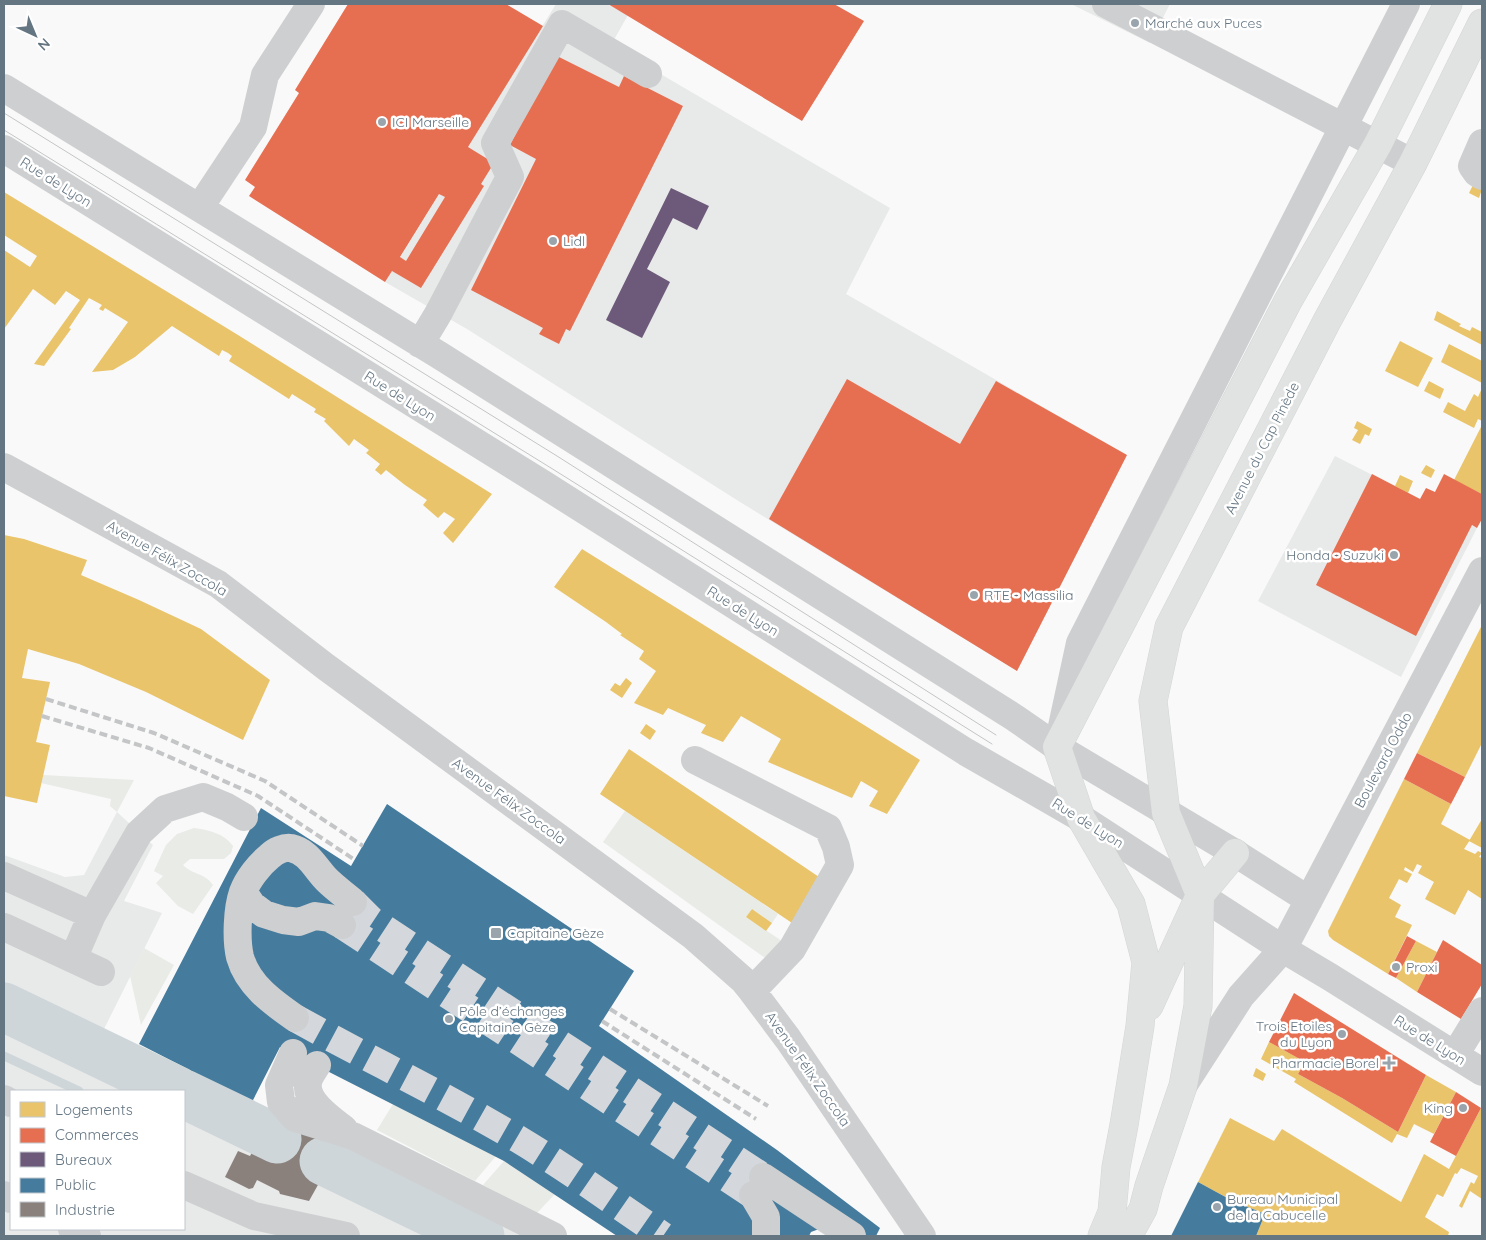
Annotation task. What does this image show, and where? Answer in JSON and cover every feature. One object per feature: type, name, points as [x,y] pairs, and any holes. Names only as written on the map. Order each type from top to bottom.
[{"type":"main road","points":[[1102,1236],[1112,1212],[1116,1167],[1140,1026],[1146,962],[1131,904],[1081,818],[1057,747],[1288,301],[1378,144],[1448,4]]},
{"type":"main road","name":"Avenue du Cap Pinède","points":[[1200,895],[1166,813],[1153,701],[1169,627],[1327,321],[1413,163],[1482,23]]},
{"type":"main road","points":[[1140,1026],[1200,895],[1235,853]]},
{"type":"main road","points":[[1128,1236],[1143,1209],[1183,1086],[1198,1006],[1200,895]]},
{"type":"street","points":[[200,207],[253,126],[265,74],[311,4]]},
{"type":"street","points":[[1106,4],[1151,14],[1343,127],[1413,163]]},
{"type":"street","points":[[1057,747],[1080,643],[1406,4]]},
{"type":"street","points":[[420,344],[438,314],[510,177],[495,143],[562,24],[648,74]]},
{"type":"street","points":[[4,88],[439,355],[1015,718],[1057,747],[1235,853],[1309,900]]},
{"type":"street","points":[[1482,143],[1472,166],[1482,176]]},
{"type":"street","name":"Rue de Lyon","points":[[4,149],[542,484],[966,752],[1081,818],[1282,949],[1482,1072]]},
{"type":"street","name":"Avenue Félix Zoccola","points":[[4,467],[218,584],[326,667],[693,936],[743,980],[752,991],[788,1039],[922,1236]]},
{"type":"street","name":"Boulevard Oddo","points":[[1183,1086],[1241,996],[1282,949],[1482,571]]},
{"type":"street","points":[[695,760],[828,828],[836,847],[840,865],[792,949],[752,991]]},
{"type":"street","points":[[73,959],[92,915],[138,833],[165,808],[203,796],[244,817]]},
{"type":"street","points":[[243,892],[252,905],[264,914],[283,920],[299,922],[315,916],[329,918],[348,914],[314,863],[303,852],[289,848],[275,851],[260,865],[243,892],[237,928],[240,957],[252,982],[270,1000],[295,1018]]},
{"type":"street","points":[[4,876],[92,915]]},
{"type":"street","points":[[4,927],[102,972]]},
{"type":"street","points":[[1455,1056],[1482,1011]]},
{"type":"street","points":[[305,1059],[279,1086],[281,1102],[295,1118],[352,1136],[553,1236]]},
{"type":"street","points":[[185,1185],[254,1216],[346,1236]]},
{"type":"street","points":[[766,1236],[766,1217],[758,1186],[852,1236]]},
{"type":"street","points":[[74,1230],[87,1236]]},
{"type":"shaded area","points":[[556,4],[608,4],[628,15],[611,45],[890,208],[846,294],[1127,455],[1017,671],[740,502],[467,329],[385,282]]},
{"type":"shaded area","name":"Marché aux Puces","points":[[1071,4],[1170,4],[1150,43]]},
{"type":"shaded area","points":[[1335,456],[1477,528],[1401,677],[1258,601]]},
{"type":"shaded area","points":[[43,775],[134,780],[117,812],[110,806],[111,799],[41,783]]},
{"type":"shaded area","points":[[625,811],[778,914],[772,923],[752,909],[746,917],[782,941],[768,960],[603,842]]},
{"type":"shaded area","points":[[117,812],[153,845],[124,901],[162,913],[100,1037],[338,1145],[530,1236],[4,1236],[4,855],[65,877],[84,875]]},
{"type":"shaded area","points":[[194,828],[220,835],[233,846],[231,853],[224,859],[190,859],[183,865],[206,878],[213,885],[193,914],[178,906],[156,883],[163,876],[154,871],[166,845],[177,834]]},
{"type":"shaded area","points":[[144,948],[174,965],[141,1025],[130,976]]},
{"type":"shaded area","points":[[393,1104],[496,1156],[475,1181],[377,1130]]},
{"type":"shaded area","points":[[504,1161],[555,1194],[537,1213],[483,1185]]},
{"type":"building: Logements","points":[[1473,185],[1482,189],[1479,198],[1469,193]]},
{"type":"building: Logements","points":[[4,192],[238,335],[492,494],[453,543],[443,533],[455,519],[444,512],[438,518],[423,505],[427,500],[386,470],[381,475],[375,470],[380,464],[366,453],[369,450],[354,439],[349,446],[324,421],[326,419],[314,412],[316,409],[292,394],[289,399],[229,361],[232,356],[228,353],[222,350],[219,356],[172,326],[135,357],[113,370],[92,372],[128,322],[105,308],[103,311],[99,309],[102,305],[89,298],[69,328],[71,329],[44,366],[34,364],[80,300],[66,291],[55,305],[33,289],[4,329],[4,250],[30,267],[37,256],[4,235]]},
{"type":"building: Logements","points":[[1437,311],[1461,324],[1459,326],[1470,331],[1472,327],[1482,332],[1482,345],[1434,320]]},
{"type":"building: Logements","points":[[1400,341],[1433,358],[1418,387],[1385,371]]},
{"type":"building: Logements","points":[[1449,344],[1482,361],[1482,383],[1441,362]]},
{"type":"building: Logements","points":[[1429,381],[1444,389],[1440,399],[1424,391]]},
{"type":"building: Logements","points":[[1482,388],[1482,421],[1478,419],[1474,428],[1443,412],[1448,402],[1465,411],[1474,394],[1478,397]]},
{"type":"building: Logements","points":[[1357,421],[1372,429],[1369,436],[1365,434],[1360,444],[1352,440],[1358,430],[1354,428]]},
{"type":"building: Logements","points":[[1482,425],[1482,494],[1454,480]]},
{"type":"building: Logements","points":[[1426,465],[1435,470],[1431,478],[1421,473]]},
{"type":"building: Logements","points":[[1400,475],[1413,481],[1408,493],[1395,486]]},
{"type":"building: Logements","points":[[4,535],[24,539],[87,560],[81,575],[201,629],[270,680],[243,740],[146,692],[79,664],[28,649],[22,678],[50,682],[36,742],[50,745],[37,803],[4,796]]},
{"type":"building: Logements","points":[[582,549],[920,760],[887,814],[869,806],[878,791],[861,781],[852,798],[768,762],[781,739],[741,716],[723,742],[701,733],[706,725],[668,708],[663,715],[634,703],[656,671],[639,659],[644,651],[620,635],[622,634],[606,622],[554,587]]},
{"type":"building: Logements","points":[[1482,625],[1482,743],[1465,777],[1417,753]]},
{"type":"building: Logements","points":[[626,678],[632,683],[622,698],[610,690],[615,683],[620,686]]},
{"type":"building: Logements","points":[[646,724],[656,731],[650,740],[640,733]]},
{"type":"building: Logements","points":[[629,749],[822,879],[792,923],[600,794]]},
{"type":"building: Logements","points":[[1404,779],[1451,804],[1441,824],[1470,840],[1464,849],[1475,854],[1478,851],[1482,853],[1479,857],[1482,858],[1482,899],[1468,890],[1455,915],[1425,899],[1434,882],[1418,873],[1422,866],[1417,864],[1413,872],[1405,867],[1404,870],[1412,874],[1407,883],[1399,879],[1389,898],[1401,905],[1395,917],[1412,925],[1388,974],[1333,940],[1329,936],[1328,931]]},
{"type":"building: Logements","points":[[1482,819],[1482,848],[1469,841]]},
{"type":"building: Logements","points":[[752,909],[772,923],[766,931],[746,917]]},
{"type":"building: Logements","points":[[1416,941],[1437,952],[1417,992],[1396,978]]},
{"type":"building: Logements","points":[[1269,1042],[1305,1062],[1298,1074],[1398,1132],[1426,1075],[1456,1092],[1434,1134],[1414,1124],[1407,1138],[1397,1134],[1392,1143],[1294,1082],[1296,1079],[1261,1059]]},
{"type":"building: Logements","points":[[1256,1068],[1266,1074],[1263,1081],[1253,1076]]},
{"type":"building: Logements","points":[[1481,1108],[1482,1199],[1470,1191],[1462,1208],[1459,1206],[1471,1182],[1474,1184],[1478,1176],[1461,1168],[1457,1174],[1455,1173],[1443,1197],[1437,1194],[1425,1217],[1449,1232],[1448,1236],[1256,1236],[1265,1214],[1231,1200],[1198,1182],[1230,1118],[1274,1141],[1282,1129],[1401,1202],[1424,1154],[1449,1169]]},
{"type":"building: Commerces","name":"ICI Marseille","points":[[348,4],[506,4],[543,26],[468,147],[494,163],[481,184],[484,186],[421,288],[392,271],[385,282],[249,196],[255,187],[245,180],[299,93],[295,90]],"holes":[[[439,194],[445,197],[406,261],[400,257]]]},
{"type":"building: Commerces","points":[[608,4],[834,4],[864,21],[802,121]]},
{"type":"building: Commerces","points":[[555,55],[619,87],[624,76],[683,106],[570,331],[566,329],[559,344],[539,334],[543,328],[471,290],[536,159],[510,145]]},
{"type":"building: Commerces","name":"RTE - Massilia","points":[[847,379],[960,444],[996,381],[1127,455],[1017,671],[769,519]]},
{"type":"building: Commerces","name":"Honda - Suzuki","points":[[1372,474],[1420,499],[1426,488],[1435,492],[1444,474],[1482,494],[1482,519],[1477,528],[1472,525],[1416,636],[1316,585]]},
{"type":"building: Commerces","points":[[1417,753],[1465,777],[1451,804],[1404,779]]},
{"type":"building: Commerces","points":[[1407,936],[1416,941],[1396,978],[1388,974]]},
{"type":"building: Commerces","points":[[1443,940],[1482,965],[1482,984],[1461,1019],[1417,992]]},
{"type":"building: Commerces","points":[[1294,993],[1426,1075],[1398,1132],[1298,1074],[1305,1062],[1269,1042]]},
{"type":"building: Commerces","points":[[1456,1092],[1481,1108],[1456,1156],[1430,1142]]},
{"type":"building: Bureaux","points":[[671,188],[709,206],[697,230],[673,218],[647,269],[670,282],[642,338],[606,320]]},
{"type":"building: Public","name":"Pôle d’échanges Capitaine Gèze","points":[[387,804],[634,971],[599,1026],[777,1150],[880,1228],[876,1236],[832,1236],[819,1229],[811,1232],[809,1236],[617,1236],[504,1161],[280,1047],[252,1102],[139,1044],[261,808],[351,866]]},
{"type":"building: Public","name":"Bureau Municipal de la Cabucelle","points":[[1198,1182],[1231,1200],[1265,1214],[1256,1236],[1171,1236]]},
{"type":"building: Industrie","points":[[285,1121],[332,1144],[317,1177],[319,1183],[309,1201],[280,1194],[279,1191],[257,1180],[253,1188],[249,1189],[225,1177],[238,1151],[250,1156],[255,1147],[270,1154]]},
{"type":"waterway","points":[[4,1007],[176,1090]]},
{"type":"waterway","points":[[4,1056],[77,1090]]},
{"type":"waterway","points":[[185,1094],[277,1139]]},
{"type":"waterway","points":[[185,1098],[193,1099]]},
{"type":"waterway","points":[[324,1161],[480,1236]]},
{"type":"tunnel","points":[[353,902],[371,920],[763,1177]]},
{"type":"tunnel","points":[[342,925],[753,1195]]},
{"type":"tunnel","points":[[295,1018],[518,1139],[663,1236]]},
{"type":"tram line","points":[[4,113],[557,456],[996,735]]},
{"type":"tram line","points":[[4,130],[551,468],[992,744]]},
{"type":"railway","points":[[46,699],[154,733],[265,781],[363,846]]},
{"type":"railway","points":[[42,716],[149,748],[258,796],[355,860]]},
{"type":"railway","points":[[610,1009],[768,1106]]},
{"type":"railway","points":[[602,1021],[756,1119]]},
{"type":"place","name":"Marché aux Puces","points":[[1135,23]]},
{"type":"place","name":"ICI Marseille","points":[[382,122]]},
{"type":"place","name":"Lidl","points":[[553,241]]},
{"type":"place","name":"Honda - Suzuki","points":[[1394,555]]},
{"type":"place","name":"RTE - Massilia","points":[[974,595]]},
{"type":"place","name":"Capitaine Gèze","points":[[496,933]]},
{"type":"place","name":"Proxi","points":[[1396,967]]},
{"type":"place","name":"Pôle d’échanges Capitaine Gèze","points":[[449,1019]]},
{"type":"place","name":"Trois Etoiles du Lyon","points":[[1342,1034]]},
{"type":"place","name":"Pharmacie Borel","points":[[1389,1063]]},
{"type":"place","name":"King","points":[[1463,1108]]},
{"type":"place","name":"Bureau Municipal de la Cabucelle","points":[[1217,1207]]}]
